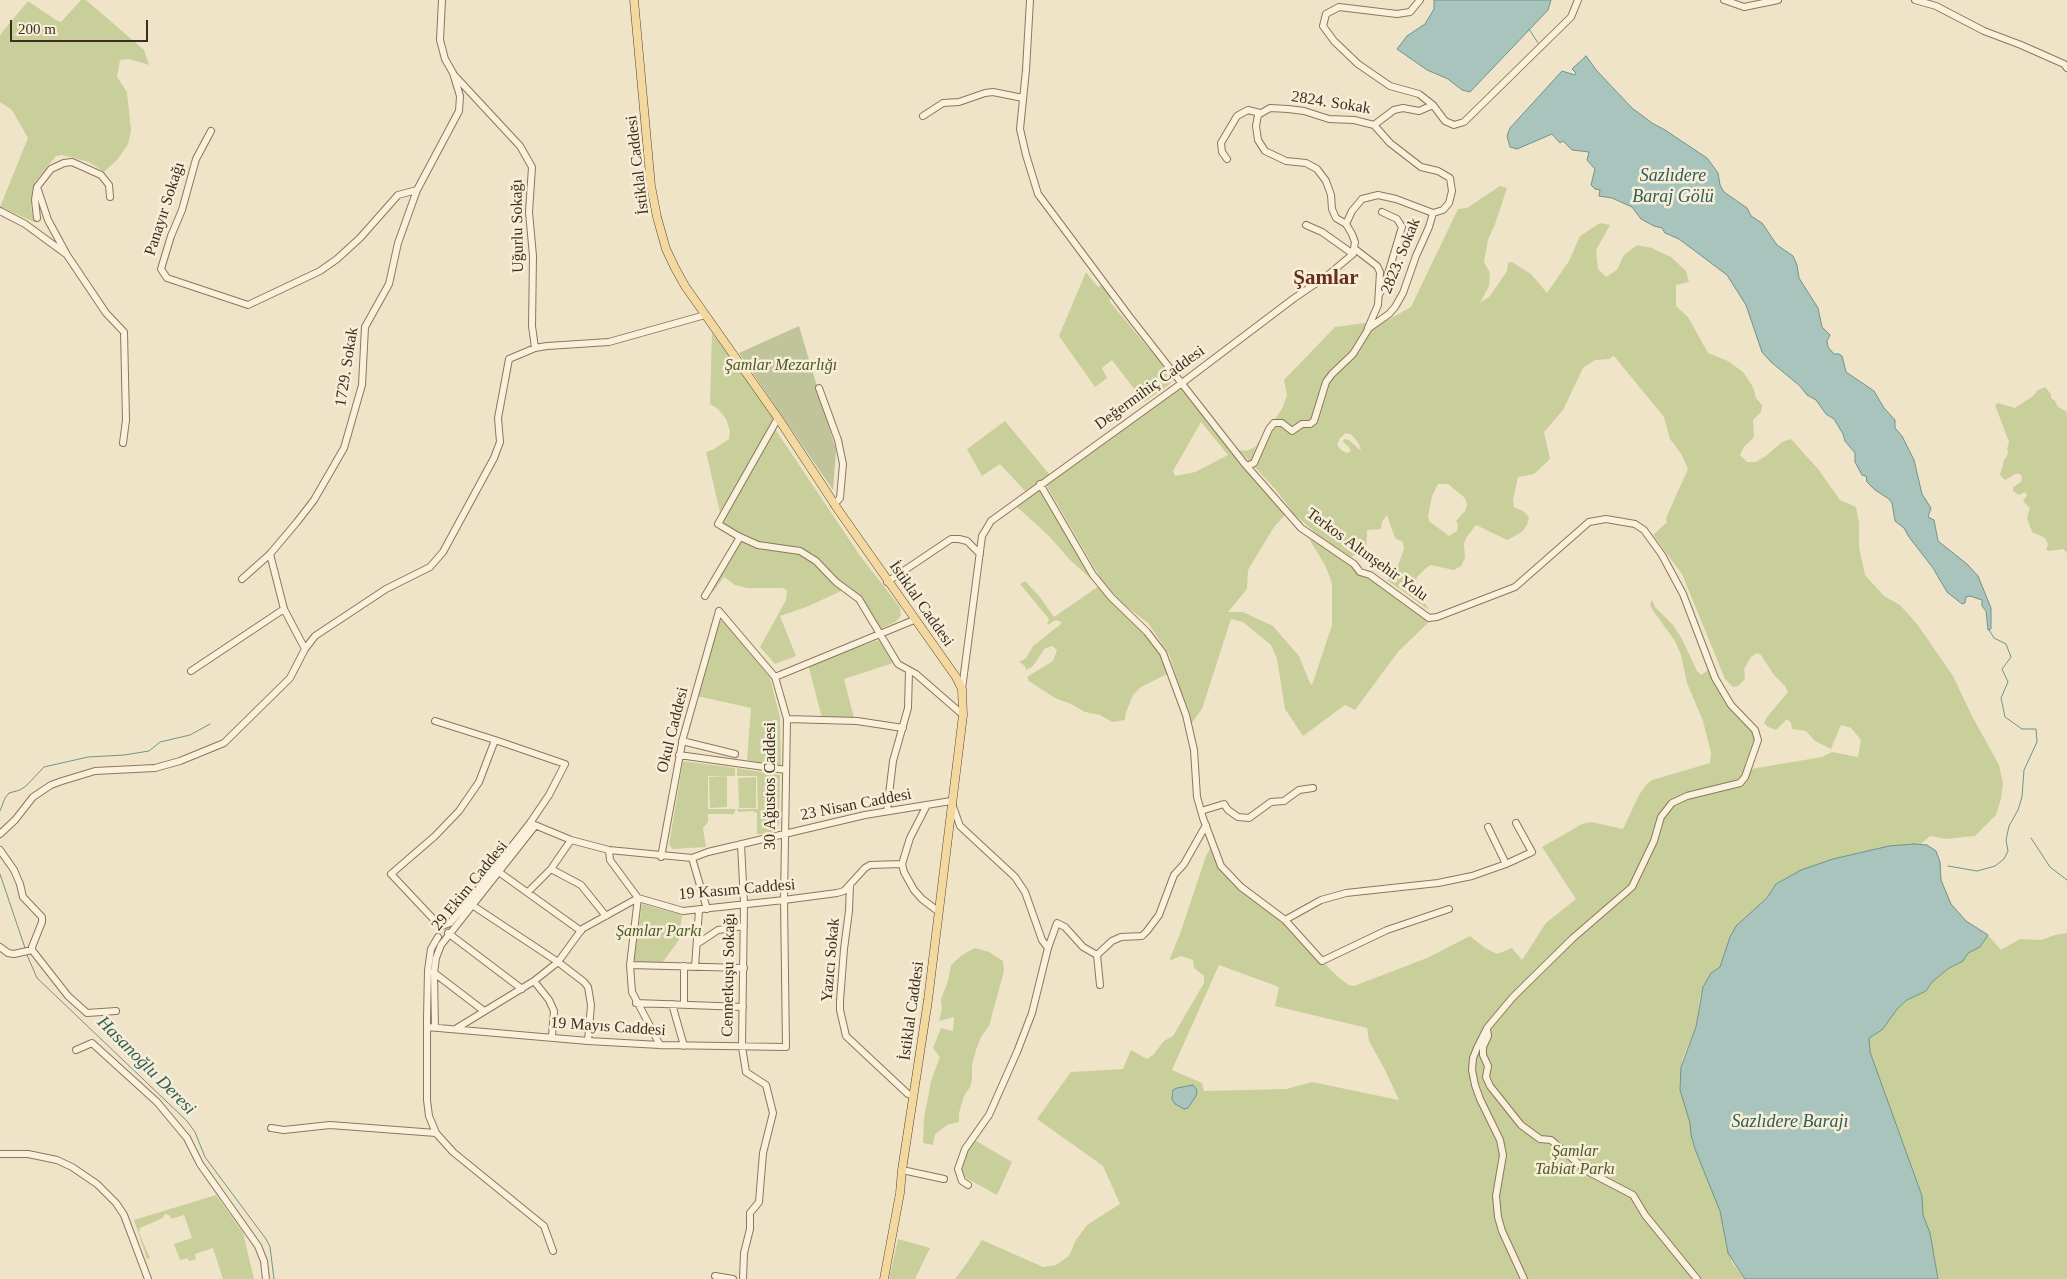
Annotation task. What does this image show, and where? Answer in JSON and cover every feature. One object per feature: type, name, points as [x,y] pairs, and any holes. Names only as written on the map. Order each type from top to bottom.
[{"type":"main road","name":"İstiklal Caddesi","points":[[634,0],[651,186],[666,249],[675,268],[705,315],[778,418],[834,505],[956,677],[962,689],[963,714],[939,912],[900,1193],[884,1279]]},
{"type":"street","points":[[417,190],[459,111],[460,96],[453,73],[445,59],[440,40],[442,0]]},
{"type":"street","name":"Terkos Altınşehir Yolu","points":[[1030,0],[1020,129],[1038,194],[1129,316],[1247,466],[1301,528],[1354,564],[1360,572],[1370,575],[1429,618],[1437,617],[1508,591],[1589,522],[1606,519],[1635,524],[1644,530],[1662,555],[1683,594],[1715,678],[1731,705],[1755,730],[1758,740],[1745,777],[1740,783],[1730,787],[1687,796],[1672,804],[1661,817],[1654,841],[1632,887],[1573,938],[1520,990],[1487,1028]]},
{"type":"street","points":[[1420,0],[1410,12],[1398,14],[1339,8],[1326,14],[1323,26],[1334,41],[1358,64],[1390,86],[1419,94],[1433,106],[1447,123],[1454,125],[1464,122],[1571,17],[1578,0]]},
{"type":"street","points":[[1724,0],[1744,7],[1778,0]]},
{"type":"street","points":[[1915,0],[1936,6],[1984,31],[2064,64],[2067,68]]},
{"type":"street","name":"Uğurlu Sokağı","points":[[453,73],[514,139],[532,167],[529,212],[533,256],[532,326],[535,348]]},
{"type":"street","points":[[923,116],[943,103],[959,102],[984,93],[993,92],[1023,98]]},
{"type":"street","name":"2824. Sokak","points":[[1227,159],[1222,152],[1221,142],[1237,116],[1248,110],[1260,113],[1270,108],[1304,111],[1329,119],[1354,120],[1374,125],[1394,110],[1403,108],[1419,111],[1433,106]]},
{"type":"street","points":[[1260,113],[1256,126],[1258,140],[1265,151],[1286,161],[1306,163],[1317,169],[1326,181],[1331,195],[1332,209],[1336,218],[1346,224],[1355,242],[1354,252]]},
{"type":"street","points":[[1346,224],[1352,211],[1362,199],[1378,194],[1433,213],[1443,210],[1449,203],[1452,191],[1450,178],[1438,171],[1421,167],[1390,143],[1374,125]]},
{"type":"street","name":"Panayır Sokağı","points":[[210,131],[196,159],[182,210],[161,268],[167,278],[248,305],[320,271],[337,259],[360,238],[398,195],[417,190]]},
{"type":"street","points":[[37,218],[35,200],[37,188],[52,169],[64,162],[72,162],[101,175],[109,185],[110,197]]},
{"type":"street","points":[[37,188],[48,220],[67,255],[106,312],[124,332],[126,420],[123,443]]},
{"type":"street","name":"1729. Sokak","points":[[242,579],[270,554],[314,500],[344,448],[362,385],[365,327],[389,284],[398,243],[417,190]]},
{"type":"street","points":[[0,212],[25,224],[67,255]]},
{"type":"street","points":[[1379,295],[1387,277],[1402,227],[1397,219],[1382,212]]},
{"type":"street","name":"2823. Sokak","points":[[1247,466],[1254,463],[1269,429],[1274,423],[1282,423],[1292,431],[1302,424],[1310,424],[1314,420],[1326,382],[1353,354],[1368,330],[1389,314],[1403,293],[1433,213]]},
{"type":"street","points":[[1306,225],[1322,232],[1377,266],[1380,272],[1378,305],[1368,330]]},
{"type":"street","name":"Değermihiç Caddesi","points":[[962,689],[982,536],[991,521],[1182,383],[1293,298],[1328,275],[1354,252]]},
{"type":"street","points":[[0,834],[15,820],[33,798],[51,785],[95,770],[155,768],[180,761],[224,743],[290,678],[315,636],[328,626],[348,616],[386,589],[430,566],[443,552],[494,458],[500,442],[498,418],[509,359],[535,348],[562,343],[609,342],[705,315]]},
{"type":"street","points":[[819,388],[838,440],[843,464],[840,498],[834,505]]},
{"type":"street","points":[[778,418],[718,524],[758,545],[790,548],[808,556],[836,582],[859,599],[894,660],[901,668],[909,671],[963,714]]},
{"type":"street","points":[[1040,484],[1093,575],[1111,597],[1147,632],[1163,653],[1186,715],[1194,750],[1196,797],[1221,866],[1241,887],[1285,920],[1322,961],[1387,930],[1449,909]]},
{"type":"street","points":[[705,596],[740,537]]},
{"type":"street","points":[[887,582],[952,539],[959,538],[967,541],[980,554]]},
{"type":"street","points":[[270,554],[284,609],[306,649]]},
{"type":"street","points":[[190,671],[284,609]]},
{"type":"street","name":"Okul Caddesi","points":[[661,857],[682,741],[719,611],[775,677]]},
{"type":"street","points":[[775,677],[878,633],[914,620]]},
{"type":"street","points":[[887,811],[893,761],[904,728],[908,708],[909,671]]},
{"type":"street","name":"30 Ağustos Caddesi","points":[[775,677],[787,719],[784,900],[786,1047]]},
{"type":"street","points":[[787,719],[857,721],[904,728]]},
{"type":"street","points":[[435,721],[496,740]]},
{"type":"street","name":"29 Ekim Caddesi","points":[[435,1027],[431,972],[438,950],[470,904],[533,824],[564,764],[496,740],[479,782],[459,811],[435,836],[391,874],[442,926],[450,923],[470,904]]},
{"type":"street","points":[[682,741],[735,754]]},
{"type":"street","points":[[679,755],[786,770]]},
{"type":"street","points":[[1201,811],[1224,804],[1238,818],[1249,818],[1271,802],[1284,801],[1299,790],[1313,788]]},
{"type":"street","points":[[951,801],[960,826],[1015,877],[1025,892],[1042,940],[1048,948]]},
{"type":"street","name":"23 Nisan Caddesi","points":[[533,824],[571,840],[609,850],[661,857],[692,858],[708,852],[785,833],[887,811],[951,801]]},
{"type":"street","points":[[927,804],[910,838],[902,864],[914,890],[939,912]]},
{"type":"street","points":[[1285,920],[1321,900],[1346,892],[1438,883],[1472,876],[1506,864],[1532,852],[1516,822]]},
{"type":"street","points":[[1097,955],[1112,941],[1121,937],[1138,937],[1147,931],[1159,915],[1174,875],[1184,864],[1206,825]]},
{"type":"street","points":[[948,829],[960,826]]},
{"type":"street","points":[[1488,827],[1506,864]]},
{"type":"street","points":[[528,892],[551,869],[571,840]]},
{"type":"street","name":"Cennetkuşu Sokağı","points":[[741,844],[744,904],[742,1047],[746,1072],[766,1085],[773,1113],[764,1153],[758,1202],[750,1213],[750,1228],[744,1253],[743,1279]]},
{"type":"street","points":[[609,850],[610,860],[638,898],[630,964],[632,992],[636,1003],[660,1045]]},
{"type":"street","points":[[0,852],[14,870],[23,896],[42,917],[42,922],[32,947],[28,952],[8,953],[0,947]]},
{"type":"street","points":[[692,858],[707,909]]},
{"type":"street","name":"19 Kasım Caddesi","points":[[638,898],[678,911],[784,900],[837,893],[850,885],[870,865],[902,864]]},
{"type":"street","points":[[551,869],[581,885],[606,916]]},
{"type":"street","points":[[497,871],[580,930]]},
{"type":"street","name":"Yazıcı Sokak","points":[[850,885],[840,1001],[840,1010],[846,1036],[908,1094],[913,1096]]},
{"type":"street","points":[[458,1028],[522,989],[558,962],[580,930],[638,898]]},
{"type":"street","points":[[470,904],[558,962],[575,974],[588,987],[591,1005],[588,1041]]},
{"type":"street","points":[[696,967],[699,910]]},
{"type":"street","points":[[968,1185],[962,1181],[959,1172],[965,1150],[989,1115],[1017,1052],[1032,1013],[1048,948],[1057,923],[1065,927],[1083,947],[1097,955]]},
{"type":"street","points":[[697,944],[718,930],[744,926]]},
{"type":"street","points":[[448,934],[522,989]]},
{"type":"street","name":"29 Ekim Caddesi","points":[[436,1133],[429,1116],[427,1100],[427,1026],[432,948],[438,937]]},
{"type":"street","points":[[28,952],[87,1014],[116,1011]]},
{"type":"street","points":[[1097,955],[1100,985]]},
{"type":"street","points":[[630,964],[744,968]]},
{"type":"street","points":[[684,966],[684,1004]]},
{"type":"street","points":[[431,972],[484,1011]]},
{"type":"street","points":[[534,981],[549,1000],[554,1011],[552,1036]]},
{"type":"street","points":[[636,1003],[742,1006]]},
{"type":"street","points":[[672,1004],[684,1046]]},
{"type":"street","name":"19 Mayıs Caddesi","points":[[427,1026],[552,1036],[588,1041],[684,1046],[786,1047]]},
{"type":"street","points":[[1487,1028],[1473,1058],[1472,1070],[1480,1099],[1500,1140],[1503,1155],[1496,1196],[1498,1217],[1502,1231],[1524,1279]]},
{"type":"street","points":[[1487,1028],[1488,1036],[1483,1047],[1483,1055],[1488,1066],[1486,1077],[1490,1086],[1521,1125],[1540,1139],[1551,1140],[1586,1171],[1633,1195],[1645,1215],[1697,1279]]},
{"type":"street","points":[[76,1050],[92,1043],[157,1102],[187,1138],[200,1164],[258,1246],[264,1261],[266,1279]]},
{"type":"street","points":[[271,1128],[284,1130],[330,1125],[436,1133],[453,1152],[544,1226],[553,1251]]},
{"type":"street","points":[[0,1154],[28,1154],[56,1160],[72,1167],[97,1184],[116,1203],[124,1215],[148,1279]]},
{"type":"street","points":[[902,1170],[944,1179]]},
{"type":"street","points":[[716,1276],[733,1279]]},
{"type":"green space","points":[[81,0],[86,0],[144,50],[149,65],[129,59],[120,60],[117,77],[127,92],[131,131],[128,144],[118,159],[104,172],[89,162],[62,155],[56,156],[35,182],[31,207],[34,222],[0,207],[28,138],[12,110],[0,102],[0,35],[28,1],[61,22]]},
{"type":"green space","name":"Şamlar Tabiat Parkı","points":[[1500,186],[1507,188],[1488,240],[1484,262],[1490,273],[1489,286],[1480,303],[1490,296],[1507,271],[1508,263],[1512,262],[1531,274],[1547,293],[1569,261],[1580,236],[1600,223],[1610,225],[1596,250],[1598,269],[1606,277],[1617,270],[1624,255],[1637,245],[1652,248],[1671,257],[1686,271],[1689,282],[1676,285],[1676,306],[1688,317],[1708,353],[1728,361],[1743,372],[1753,387],[1756,398],[1762,405],[1761,412],[1753,420],[1754,437],[1744,447],[1740,455],[1747,462],[1756,462],[1782,442],[1791,439],[1818,469],[1840,500],[1856,507],[1859,523],[1859,547],[1865,575],[1884,596],[1900,605],[1917,624],[1953,676],[1999,765],[2003,783],[1996,815],[1975,836],[1946,839],[1930,836],[1921,844],[1898,845],[1846,856],[1784,879],[1776,884],[1767,898],[1736,926],[1730,937],[1720,967],[1705,982],[1700,997],[1696,1027],[1682,1060],[1680,1090],[1690,1123],[1695,1149],[1720,1211],[1726,1245],[1732,1262],[1745,1279],[955,1279],[982,1240],[1043,1267],[1056,1265],[1069,1256],[1076,1240],[1087,1225],[1120,1204],[1103,1166],[1037,1119],[1071,1072],[1123,1069],[1131,1050],[1147,1059],[1153,1055],[1164,1041],[1173,1036],[1204,983],[1204,976],[1194,968],[1193,960],[1181,956],[1169,961],[1206,856],[1212,846],[1218,865],[1274,913],[1338,977],[1349,985],[1354,986],[1427,958],[1470,936],[1485,948],[1497,954],[1512,948],[1522,960],[1546,923],[1576,899],[1542,847],[1582,824],[1591,822],[1623,829],[1639,795],[1652,780],[1710,763],[1711,753],[1703,721],[1687,683],[1681,655],[1675,641],[1650,605],[1652,600],[1655,607],[1673,625],[1682,639],[1697,671],[1701,675],[1709,667],[1736,707],[1742,711],[1753,726],[1755,737],[1745,764],[1751,769],[1822,757],[1832,752],[1858,757],[1861,740],[1851,728],[1841,725],[1831,749],[1815,741],[1806,731],[1792,729],[1791,723],[1787,719],[1776,730],[1764,723],[1788,692],[1761,655],[1757,653],[1751,657],[1744,669],[1745,679],[1738,686],[1733,687],[1725,679],[1682,574],[1653,535],[1667,522],[1666,518],[1688,469],[1682,455],[1670,439],[1664,417],[1614,356],[1609,359],[1595,360],[1583,368],[1563,410],[1544,432],[1550,459],[1534,474],[1518,477],[1513,500],[1514,507],[1523,511],[1529,517],[1527,525],[1522,532],[1507,540],[1476,525],[1466,538],[1464,544],[1465,558],[1461,566],[1454,570],[1430,565],[1417,577],[1418,591],[1429,610],[1387,580],[1396,571],[1404,549],[1403,542],[1395,538],[1387,515],[1382,522],[1381,529],[1367,530],[1366,550],[1351,557],[1318,535],[1295,515],[1276,490],[1239,450],[1246,451],[1255,447],[1282,409],[1287,395],[1284,380],[1335,327],[1388,320],[1411,307],[1458,209],[1467,208]],"holes":[[[1346,433],[1352,435],[1359,444],[1361,451],[1349,440],[1344,439],[1343,442],[1351,451],[1347,453],[1341,450],[1337,445],[1340,438]],[[1438,484],[1448,484],[1465,498],[1467,505],[1465,511],[1456,521],[1458,525],[1457,531],[1449,536],[1429,521],[1428,516],[1432,496]],[[1219,965],[1279,987],[1275,1006],[1367,1028],[1369,1041],[1399,1100],[1312,1082],[1286,1089],[1204,1091],[1202,1083],[1172,1070]]]},
{"type":"green space","points":[[1086,272],[1098,287],[1101,285],[1106,290],[1110,295],[1110,302],[1171,375],[1170,384],[1144,402],[1112,360],[1102,368],[1107,378],[1095,387],[1059,336]]},
{"type":"green space","name":"Şamlar Mezarlığı","points":[[799,326],[836,450],[833,490],[739,353]]},
{"type":"green space","points":[[712,333],[737,364],[775,418],[720,512],[706,452],[729,439],[730,431],[726,419],[718,409],[710,404]]},
{"type":"green space","points":[[1181,387],[1281,506],[1285,515],[1274,527],[1248,570],[1247,589],[1228,612],[1243,612],[1273,626],[1299,656],[1312,685],[1332,625],[1332,583],[1325,565],[1309,539],[1343,559],[1358,572],[1415,608],[1435,616],[1398,652],[1355,710],[1345,705],[1303,736],[1285,709],[1277,659],[1271,645],[1243,622],[1231,619],[1202,709],[1191,724],[1189,710],[1169,654],[1148,623],[1122,603],[1102,581],[1045,483]],"holes":[[[1201,422],[1228,455],[1195,472],[1175,476],[1173,471]]]},
{"type":"green space","points":[[2045,387],[2058,407],[2066,411],[2067,416],[2067,553],[2063,549],[2046,550],[2048,544],[2045,538],[2032,532],[2027,518],[2030,508],[2023,501],[2027,495],[2025,492],[2019,495],[2013,491],[2013,487],[2021,482],[2022,477],[2020,474],[2015,474],[2005,480],[2000,475],[2004,460],[2008,454],[2009,442],[1995,405],[1998,403],[2015,408],[2033,396],[2038,390]]},
{"type":"green space","points":[[1005,421],[1050,475],[1025,491],[1000,464],[982,476],[967,449]]},
{"type":"green space","points":[[775,429],[861,557],[900,607],[901,616],[895,622],[880,629],[863,600],[839,581],[813,554],[794,547],[761,543],[747,538],[721,523]]},
{"type":"green space","points":[[1040,488],[1092,574],[1158,643],[1169,673],[1141,687],[1133,695],[1125,715],[1125,720],[1112,722],[1100,715],[1085,712],[1055,698],[1029,681],[1027,677],[1053,661],[1057,650],[1052,646],[1044,649],[1032,667],[1026,670],[1025,666],[1019,662],[1026,658],[1033,646],[1061,624],[1061,622],[1056,620],[1047,625],[1049,619],[1020,584],[1025,581],[1040,597],[1054,617],[1099,586],[1016,506]]},
{"type":"green space","points":[[736,538],[755,547],[801,554],[816,564],[841,591],[809,606],[780,616],[796,656],[775,664],[760,647],[786,600],[787,590],[782,588],[747,588],[735,585],[724,577],[713,592],[708,588]]},
{"type":"green space","points":[[720,621],[723,621],[770,678],[780,718],[781,766],[747,760],[751,708],[697,696]]},
{"type":"green space","points":[[879,640],[893,663],[844,679],[854,718],[822,718],[808,664]]},
{"type":"green space","points":[[683,761],[735,768],[735,776],[708,776],[708,809],[735,809],[735,812],[732,815],[708,814],[708,822],[703,828],[706,847],[673,849],[669,845]]},
{"type":"green space","points":[[737,768],[780,775],[779,824],[776,831],[767,834],[757,834],[757,813],[752,811],[738,812],[737,809],[758,809],[757,776],[737,776]]},
{"type":"green space","points":[[727,776],[727,807],[710,808],[709,777]]},
{"type":"green space","points":[[756,777],[756,808],[739,808],[738,778]]},
{"type":"green space","name":"Şamlar Parkı","points":[[642,904],[682,915],[679,940],[662,963],[634,962]]},
{"type":"green space","points":[[2067,933],[2067,1279],[1938,1279],[1930,1233],[1923,1215],[1922,1196],[1870,1052],[1869,1038],[1882,1030],[1898,1008],[1907,1000],[1926,991],[1932,982],[1949,968],[1963,961],[1968,953],[1980,947],[1988,935],[2001,950],[2020,939],[2041,940]]},
{"type":"green space","points":[[975,948],[989,952],[1003,961],[1004,971],[989,1026],[981,1037],[976,1050],[972,1065],[972,1080],[964,1096],[959,1113],[959,1122],[947,1125],[935,1134],[933,1145],[923,1143],[924,1118],[931,1081],[940,1057],[933,1048],[941,1028],[953,1031],[954,1017],[939,1021],[942,1009],[941,999],[948,981],[951,965],[962,955]]},
{"type":"green space","points":[[973,1139],[1012,1162],[997,1195],[966,1178],[962,1173],[960,1168]]},
{"type":"green space","points":[[216,1195],[243,1233],[254,1279],[223,1279],[213,1248],[195,1254],[196,1259],[189,1261],[188,1258],[180,1260],[174,1244],[192,1238],[184,1215],[171,1219],[169,1215],[165,1214],[163,1218],[140,1228],[139,1233],[150,1258],[147,1259],[134,1220]]},
{"type":"green space","points":[[898,1239],[930,1248],[915,1279],[889,1279]]},
{"type":"water","points":[[1434,0],[1551,0],[1548,10],[1470,92],[1462,90],[1448,79],[1427,70],[1397,49],[1407,36],[1425,24],[1434,9]]},
{"type":"water","name":"Sazlıdere Baraj Gölü","points":[[1586,56],[1597,71],[1632,108],[1707,158],[1718,173],[1720,185],[1724,192],[1747,208],[1751,216],[1762,223],[1777,245],[1793,256],[1799,278],[1818,308],[1822,327],[1830,335],[1827,341],[1828,347],[1834,354],[1842,356],[1846,372],[1874,391],[1884,408],[1895,420],[1895,428],[1902,436],[1914,460],[1922,494],[1931,508],[1928,517],[1934,520],[1938,541],[1967,564],[1978,576],[1991,608],[1991,629],[1988,630],[1986,611],[1982,606],[1982,600],[1970,596],[1966,597],[1965,603],[1962,604],[1947,592],[1933,568],[1904,528],[1895,521],[1892,503],[1875,490],[1867,482],[1866,476],[1862,475],[1855,462],[1855,453],[1845,441],[1834,419],[1826,414],[1816,400],[1807,395],[1800,386],[1762,352],[1746,305],[1727,275],[1679,239],[1665,233],[1662,228],[1641,219],[1632,207],[1612,198],[1599,196],[1600,190],[1595,189],[1591,185],[1595,169],[1587,160],[1589,152],[1572,150],[1563,141],[1560,143],[1552,134],[1517,149],[1510,147],[1507,136],[1510,128],[1562,71],[1575,75],[1576,73],[1572,69]]},
{"type":"water","name":"Sazlıdere Barajı","points":[[1927,845],[1936,851],[1940,862],[1941,880],[1951,904],[1966,921],[1988,935],[1980,947],[1968,953],[1963,961],[1949,968],[1932,982],[1926,991],[1907,1000],[1898,1008],[1882,1030],[1869,1038],[1870,1052],[1922,1196],[1923,1215],[1930,1233],[1938,1279],[1745,1279],[1728,1253],[1720,1211],[1695,1149],[1690,1123],[1680,1090],[1681,1067],[1696,1027],[1703,987],[1711,973],[1720,967],[1730,937],[1736,926],[1767,898],[1776,884],[1801,870],[1833,859],[1889,846]]},
{"type":"water","points":[[1193,1085],[1197,1090],[1196,1096],[1188,1108],[1184,1109],[1175,1104],[1172,1099],[1173,1090]]},
{"type":"waterway","points":[[1529,29],[1538,43]]},
{"type":"waterway","points":[[1948,866],[1977,871],[1995,866],[2004,859],[2008,851],[2006,840],[2009,826],[2018,810],[2022,797],[2024,770],[2037,742],[2036,729],[2022,729],[2005,717],[2001,698],[2008,682],[2002,669],[2011,657],[2006,644],[1994,638],[1989,630]]},
{"type":"waterway","points":[[0,811],[9,793],[26,786],[44,767],[88,757],[124,755],[149,751],[160,742],[190,735],[210,724]]},
{"type":"waterway","points":[[2031,838],[2050,867],[2067,880]]},
{"type":"waterway","name":"Hasanoğlu Deresi","points":[[0,874],[25,948]]},
{"type":"waterway","name":"Hasanoğlu Deresi","points":[[27,955],[37,978],[187,1121],[195,1132],[205,1157],[266,1239],[270,1247],[274,1279]]},
{"type":"district","name":"Şamlar","points":[[1326,279]]}]
